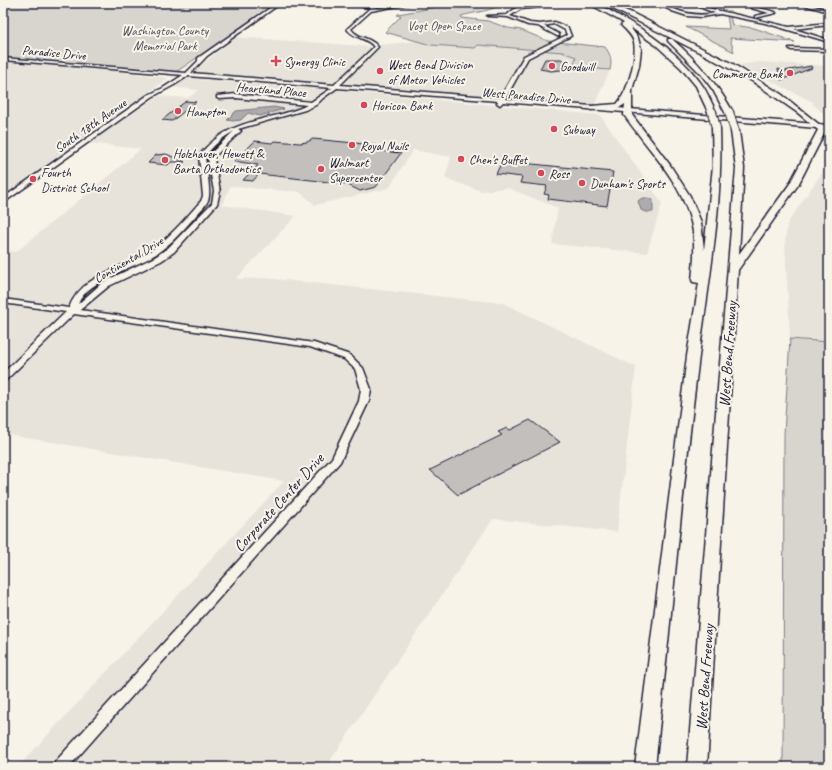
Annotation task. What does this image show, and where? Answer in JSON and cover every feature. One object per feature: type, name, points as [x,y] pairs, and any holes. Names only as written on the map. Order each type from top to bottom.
[{"type":"highway","name":"West Bend Freeway","points":[[590,3],[630,14],[667,37],[705,72],[719,91],[736,131],[740,168],[697,767]]},
{"type":"highway","name":"West Bend Freeway","points":[[603,6],[648,35],[695,80],[712,112],[716,128],[718,166],[714,210],[706,275],[693,356],[645,767]]},
{"type":"highway","points":[[603,6],[633,34],[637,44],[629,91],[629,116],[676,181],[687,199],[696,222],[699,256],[693,320],[693,356]]},
{"type":"highway","points":[[630,14],[758,82],[792,103],[809,119],[825,128]]},
{"type":"highway","points":[[591,108],[620,106],[629,91]]},
{"type":"highway","points":[[581,111],[617,116],[629,116]]},
{"type":"highway","points":[[809,119],[825,128]]},
{"type":"highway","points":[[733,269],[790,190],[825,128]]},
{"type":"highway","points":[[817,143],[829,137]]},
{"type":"street","name":"South 18th Avenue","points":[[150,96],[154,90],[200,64],[205,56],[279,3]]},
{"type":"street","points":[[347,3],[376,8],[411,3]]},
{"type":"street","points":[[521,8],[524,3]]},
{"type":"street","points":[[508,16],[509,13],[521,8],[540,6],[534,3]]},
{"type":"street","points":[[658,3],[684,15],[699,17],[719,13]]},
{"type":"street","points":[[698,3],[703,7],[719,13],[754,18],[829,41]]},
{"type":"street","points":[[799,3],[829,11]]},
{"type":"street","points":[[752,7],[774,13],[754,18]]},
{"type":"street","name":"Continental Drive","points":[[3,378],[71,312],[86,302],[106,284],[158,259],[171,250],[215,203],[217,191],[211,159],[212,155],[234,134],[261,123],[305,113],[334,92],[334,87],[376,47],[372,42],[356,36],[349,29],[367,12],[376,8]]},
{"type":"street","points":[[489,16],[508,16],[538,25],[558,35]]},
{"type":"street","points":[[501,102],[526,57],[569,36],[567,30],[555,23],[538,25]]},
{"type":"street","points":[[790,28],[829,24]]},
{"type":"street","points":[[791,49],[829,50]]},
{"type":"street","name":"Paradise Drive","points":[[3,59],[180,75]]},
{"type":"street","name":"South 18th Avenue","points":[[3,201],[150,96],[162,90],[180,75]]},
{"type":"street","name":"West Paradise Drive","points":[[180,75],[334,87],[501,102],[581,111]]},
{"type":"street","name":"Heartland Place","points":[[219,97],[236,96],[318,104]]},
{"type":"street","name":"West Paradise Drive","points":[[501,102],[591,108],[629,116],[825,128]]},
{"type":"street","name":"Continental Drive","points":[[71,312],[74,301],[94,283],[153,254],[204,202],[206,196],[202,156],[212,144],[225,133],[236,127],[296,112],[318,104]]},
{"type":"street","name":"Corporate Center Drive","points":[[3,301],[71,312],[310,345],[347,356],[359,368],[366,389],[364,401],[336,460],[60,767]]},
{"type":"shaded area","points":[[235,37],[379,47],[379,45],[418,41],[431,45],[475,48],[478,45],[562,52],[576,57],[573,67],[610,70],[594,106],[192,73]]},
{"type":"shaded area","points":[[3,60],[89,67],[168,78],[3,199]]},
{"type":"shaded area","points":[[759,62],[829,66],[829,118],[811,103],[815,103],[739,65]]},
{"type":"shaded area","points":[[183,78],[344,91],[600,115],[662,203],[647,253],[552,244],[558,208],[508,188],[481,191],[445,178],[451,157],[413,150],[389,188],[315,205],[300,192],[230,186],[222,205],[296,216],[236,279],[265,278],[503,303],[636,367],[617,532],[493,519],[326,767],[18,767],[284,481],[3,434],[3,250],[16,252],[141,149],[88,143],[159,96],[188,98],[199,90],[171,87]]},
{"type":"shaded area","points":[[274,107],[284,109],[260,116],[248,113],[241,120],[227,120],[236,111]]},
{"type":"shaded area","points":[[829,162],[829,342],[790,339],[785,244],[787,224]]},
{"type":"shaded area","points":[[642,198],[653,200],[653,212],[645,212],[641,210],[638,201]]},
{"type":"green space","name":"Washington County Memorial Park","points":[[3,3],[217,3],[273,6],[176,72],[3,58]]},
{"type":"green space","name":"Vogt Open Space","points":[[460,3],[478,7],[502,3],[499,6],[489,10],[461,16],[462,18],[488,21],[508,28],[521,30],[548,41],[605,47],[609,53],[611,63],[610,70],[573,67],[576,57],[562,52],[478,45],[475,48],[431,45],[385,32],[401,16],[397,15],[398,14]]},
{"type":"green space","points":[[727,15],[730,16],[732,25],[754,28],[795,42],[730,38],[734,52],[686,27],[729,29]]},
{"type":"green space","points":[[790,339],[829,342],[829,767],[783,767],[784,434]]},
{"type":"building","name":"Goodwill","points":[[545,59],[561,59],[564,61],[561,70],[551,71],[540,69]]},
{"type":"building","name":"Commerce Bank","points":[[811,66],[812,68],[781,80],[778,69],[784,71]]},
{"type":"building","name":"Hampton","points":[[186,101],[196,102],[172,121],[162,120]]},
{"type":"building","name":"Walmart Supercenter","points":[[313,139],[375,145],[381,149],[380,151],[401,153],[376,187],[360,191],[346,184],[259,174],[253,181],[243,180],[258,165],[234,161],[255,141],[272,143],[274,141],[300,143]]},
{"type":"building","name":"Holzhauer, Hewett & Barta Orthodontics","points":[[166,154],[185,162],[171,162],[168,165],[148,163],[156,155]]},
{"type":"building","name":"Dunham's Sports","points":[[502,161],[613,172],[607,206],[548,199],[549,195],[544,194],[547,186],[520,183],[522,177],[496,174]]},
{"type":"building","points":[[530,420],[560,442],[458,495],[430,470],[502,435],[498,432],[507,428],[510,430]]},
{"type":"place","name":"Synergy Clinic","points":[[276,61]]},
{"type":"place","name":"Goodwill","points":[[552,66]]},
{"type":"place","name":"West Bend Division of Motor Vehicles","points":[[380,71]]},
{"type":"place","name":"Commerce Bank","points":[[790,73]]},
{"type":"place","name":"Horicon Bank","points":[[364,105]]},
{"type":"place","name":"Hampton","points":[[178,111]]},
{"type":"place","name":"Subway","points":[[554,129]]},
{"type":"place","name":"Royal Nails","points":[[352,145]]},
{"type":"place","name":"Chen's Buffet","points":[[461,159]]},
{"type":"place","name":"Holzhauer, Hewett & Barta Orthodontics","points":[[165,160]]},
{"type":"place","name":"Walmart Supercenter","points":[[321,169]]},
{"type":"place","name":"Ross","points":[[541,173]]},
{"type":"place","name":"Fourth District School","points":[[33,179]]},
{"type":"place","name":"Dunham's Sports","points":[[582,183]]}]
